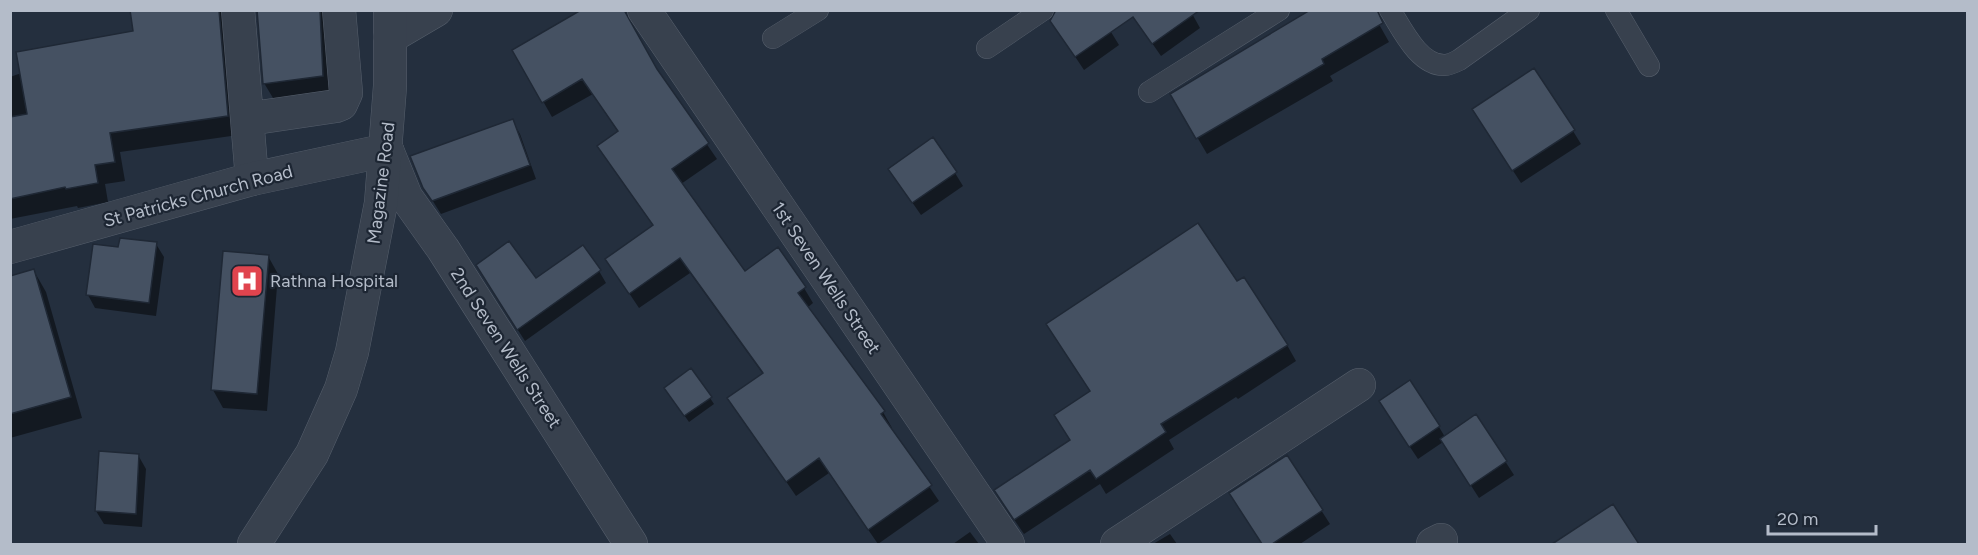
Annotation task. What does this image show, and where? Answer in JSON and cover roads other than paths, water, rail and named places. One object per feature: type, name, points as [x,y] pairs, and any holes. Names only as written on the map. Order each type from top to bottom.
[{"type":"street","points":[[238,10],[252,179]]},
{"type":"street","points":[[247,119],[341,104],[346,93],[339,10]]},
{"type":"street","points":[[390,24],[436,10]]},
{"type":"street","name":"1st Seven Wells Street","points":[[644,10],[1008,544]]},
{"type":"street","name":"Magazine Road","points":[[254,544],[312,454],[341,389],[352,352],[381,203],[387,150],[390,24]]},
{"type":"street","name":"St Patricks Church Road","points":[[10,247],[252,179],[387,150]]},
{"type":"street","name":"2nd Seven Wells Street","points":[[387,150],[406,198],[443,249],[631,544]]},
{"type":"street","points":[[1117,544],[1359,385]]},
{"type":"lane","points":[[773,38],[818,10]]},
{"type":"lane","points":[[987,48],[1042,10]]},
{"type":"lane","points":[[1149,92],[1279,10]]},
{"type":"lane","points":[[1390,10],[1416,49],[1430,62],[1445,65],[1459,60],[1529,10]]},
{"type":"lane","points":[[1616,10],[1649,66]]},
{"type":"place","name":"Rathna Hospital","points":[[247,281]]}]
